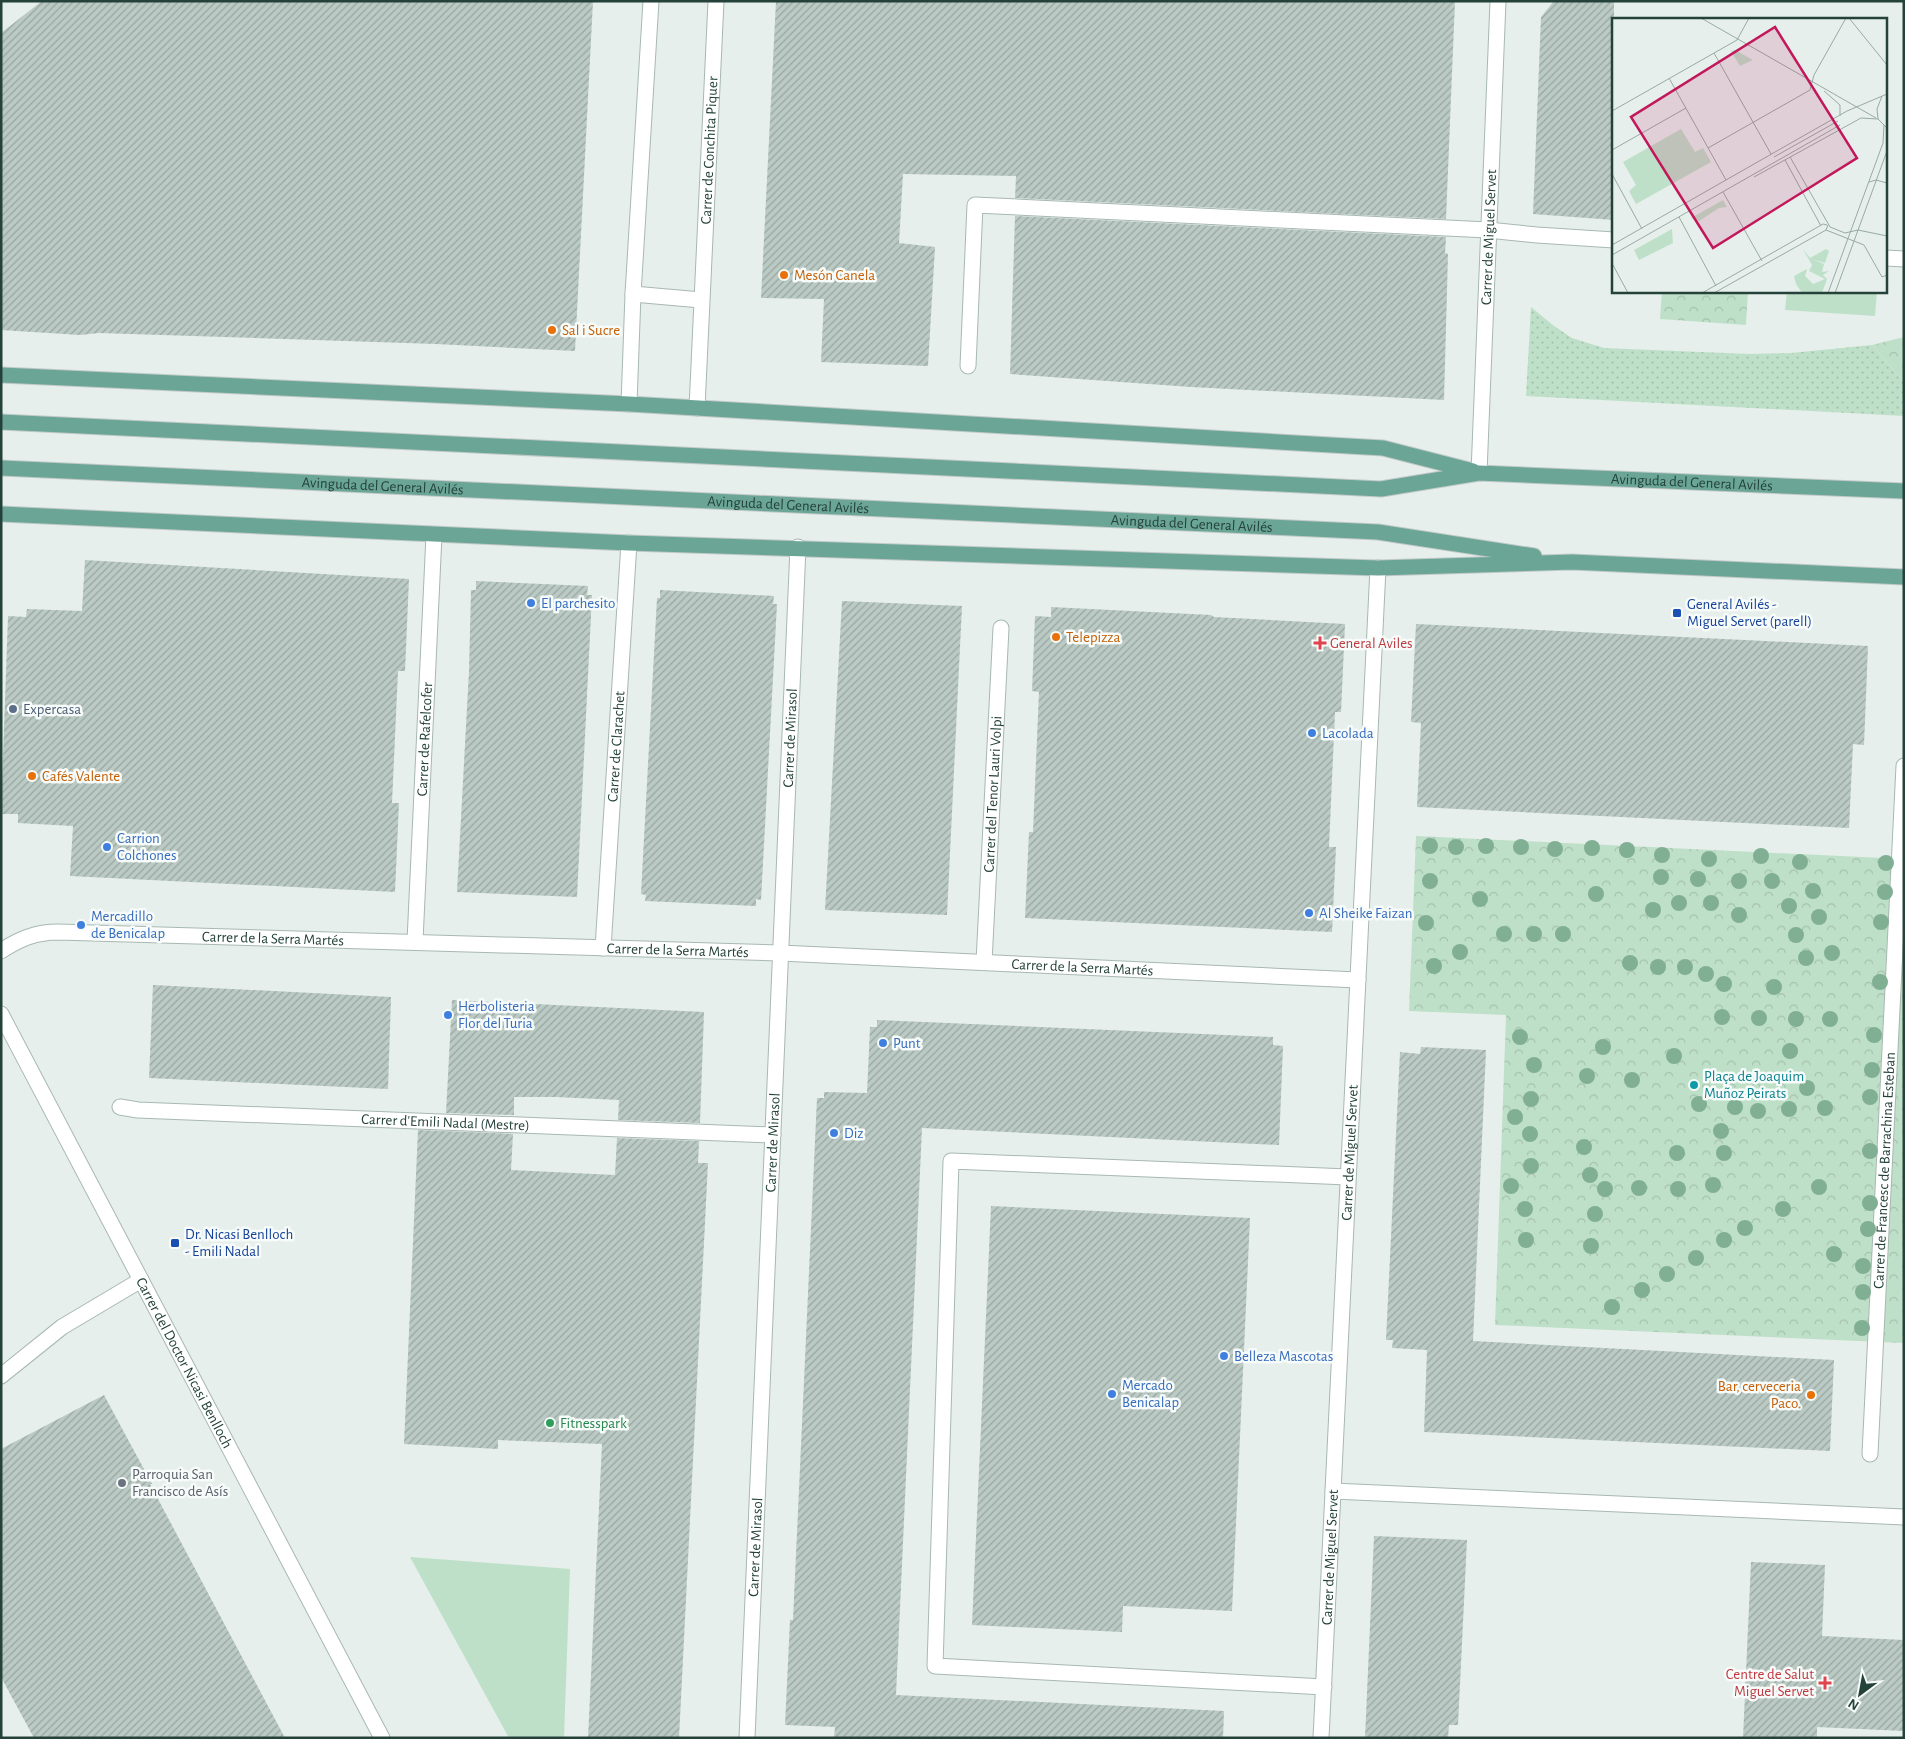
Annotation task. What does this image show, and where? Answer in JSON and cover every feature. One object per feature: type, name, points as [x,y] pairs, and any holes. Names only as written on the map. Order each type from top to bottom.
[{"type":"main road","name":"Avinguda del General Avilés","points":[[1,375],[629,404],[1384,448],[1480,473]]},
{"type":"main road","name":"Avinguda del General Avilés","points":[[1,422],[1381,489],[1480,473],[1904,491]]},
{"type":"main road","name":"Avinguda del General Avilés","points":[[1,468],[1378,532],[1572,562]]},
{"type":"main road","name":"Avinguda del General Avilés","points":[[1,514],[629,543],[798,547],[1378,568],[1572,562],[1904,577]]},
{"type":"street","points":[[629,404],[633,294],[651,1]]},
{"type":"street","name":"Carrer de Conchita Piquer","points":[[697,408],[716,1]]},
{"type":"street","name":"Carrer de Miguel Servet","points":[[1480,473],[1498,1]]},
{"type":"street","points":[[968,366],[974,205],[1488,230],[1612,240]]},
{"type":"street","points":[[1888,258],[1904,259]]},
{"type":"street","points":[[633,294],[701,300]]},
{"type":"street","name":"Carrer de Rafelcofer","points":[[416,941],[434,535]]},
{"type":"street","name":"Carrer de Clarachet","points":[[603,948],[629,543]]},
{"type":"street","name":"Carrer de Mirasol","points":[[747,1738],[798,547]]},
{"type":"street","name":"Carrer de Miguel Servet","points":[[1321,1738],[1378,568]]},
{"type":"street","name":"Carrer del Tenor Lauri Volpi","points":[[984,962],[1001,628]]},
{"type":"street","name":"Carrer de Francesc de Barrachina Esteban","points":[[1870,1454],[1904,766]]},
{"type":"street","name":"Carrer de la Serra Martés","points":[[1,951],[20,939],[46,932],[416,941],[780,953],[1358,980]]},
{"type":"street","name":"Carrer del Doctor Nicasi Benlloch","points":[[1,1014],[382,1738]]},
{"type":"street","name":"Carrer d'Emili Nadal (Mestre)","points":[[120,1107],[138,1110],[773,1135]]},
{"type":"street","points":[[1324,1687],[935,1666],[951,1161],[1348,1177]]},
{"type":"street","points":[[1,1376],[62,1327],[141,1280]]},
{"type":"street","points":[[1333,1491],[1904,1517]]},
{"type":"green space","points":[[1662,292],[1748,292],[1746,325],[1660,319]]},
{"type":"green space","points":[[1787,292],[1877,292],[1875,316],[1785,310]]},
{"type":"green space","points":[[1531,307],[1572,338],[1604,348],[1749,354],[1791,353],[1872,345],[1904,382],[1904,416],[1526,396]]},
{"type":"green space","points":[[1904,337],[1904,382],[1872,345]]},
{"type":"green space","name":"Plaça de Joaquim Muñoz Peirats","points":[[1416,836],[1904,859],[1904,1343],[1495,1325],[1506,1015],[1409,1011]]},
{"type":"green space","points":[[410,1557],[570,1569],[564,1738],[509,1738]]},
{"type":"building","points":[[42,1],[593,1],[575,351],[436,344],[99,333],[80,335],[1,330],[1,33]]},
{"type":"building","points":[[776,1],[1455,1],[1446,219],[1015,198],[1016,176],[903,174],[899,243],[935,247],[928,366],[821,362],[824,299],[761,298]]},
{"type":"building","points":[[1554,1],[1614,1],[1614,18],[1612,18],[1612,220],[1533,214],[1541,17]]},
{"type":"building","points":[[1015,216],[1446,237],[1445,253],[1448,254],[1444,400],[1191,387],[1010,374]]},
{"type":"building","points":[[85,560],[409,579],[405,671],[398,671],[392,803],[399,803],[395,892],[70,876],[73,826],[18,823],[18,814],[1,814],[8,616],[26,617],[27,609],[82,611]]},
{"type":"building","points":[[476,581],[588,586],[587,595],[592,595],[577,897],[457,892],[469,671],[471,590],[476,590]]},
{"type":"building","points":[[660,590],[774,596],[773,604],[777,604],[761,900],[756,899],[756,906],[645,901],[646,895],[641,894],[657,598],[660,598]]},
{"type":"building","points":[[842,601],[962,606],[947,915],[825,910]]},
{"type":"building","points":[[1051,607],[1345,624],[1341,712],[1335,712],[1329,847],[1336,847],[1332,932],[1025,918],[1029,832],[1033,832],[1039,692],[1032,691],[1035,616],[1051,617]]},
{"type":"building","points":[[1416,624],[1868,646],[1864,745],[1853,744],[1849,828],[1417,807],[1421,723],[1411,722]]},
{"type":"building","points":[[153,985],[391,997],[388,1089],[149,1078]]},
{"type":"building","points":[[452,1000],[704,1012],[700,1123],[618,1120],[619,1100],[556,1097],[514,1097],[514,1115],[446,1113]]},
{"type":"building","points":[[877,1020],[1273,1037],[1273,1045],[1283,1046],[1279,1145],[922,1128],[896,1695],[1224,1711],[1223,1738],[834,1738],[835,1727],[785,1725],[790,1620],[793,1620],[817,1098],[824,1098],[824,1092],[867,1093],[870,1027],[877,1027]]},
{"type":"building","points":[[1421,1047],[1486,1050],[1473,1341],[1834,1360],[1830,1451],[1424,1432],[1427,1350],[1392,1348],[1393,1340],[1386,1340],[1400,1052],[1420,1054]]},
{"type":"building","points":[[418,1130],[513,1134],[511,1170],[615,1175],[617,1138],[699,1141],[698,1163],[708,1163],[679,1738],[588,1738],[602,1444],[498,1440],[498,1449],[404,1444]]},
{"type":"building","name":"Mercado Benicalap","points":[[991,1206],[1250,1218],[1232,1611],[1123,1606],[1122,1632],[972,1625]]},
{"type":"building","points":[[104,1395],[285,1738],[34,1738],[1,1677],[1,1449]]},
{"type":"building","points":[[1374,1536],[1467,1540],[1458,1725],[1449,1725],[1448,1738],[1365,1738]]},
{"type":"building","name":"Centre de Salut Miguel Servet","points":[[1751,1562],[1825,1565],[1822,1636],[1904,1640],[1904,1731],[1817,1727],[1817,1738],[1743,1738]]},
{"type":"place","name":"Mesón Canela","points":[[784,275]]},
{"type":"place","name":"Sal i Sucre","points":[[552,330]]},
{"type":"place","name":"El parchesito","points":[[531,603]]},
{"type":"place","name":"General Avilés - Miguel Servet (parell)","points":[[1677,613]]},
{"type":"place","name":"Telepizza","points":[[1056,637]]},
{"type":"place","name":"General Aviles","points":[[1320,643]]},
{"type":"place","name":"Expercasa","points":[[13,709]]},
{"type":"place","name":"Lacolada","points":[[1312,733]]},
{"type":"place","name":"Cafés Valente","points":[[32,776]]},
{"type":"place","name":"Carrion Colchones","points":[[107,847]]},
{"type":"place","name":"Al Sheike Faizan","points":[[1309,913]]},
{"type":"place","name":"Mercadillo de Benicalap","points":[[81,925]]},
{"type":"place","name":"Herbolisteria Flor del Turia","points":[[448,1015]]},
{"type":"place","name":"Punt","points":[[883,1043]]},
{"type":"place","name":"Plaça de Joaquim Muñoz Peirats","points":[[1694,1085]]},
{"type":"place","name":"Diz","points":[[834,1133]]},
{"type":"place","name":"Dr. Nicasi Benlloch - Emili Nadal","points":[[175,1243]]},
{"type":"place","name":"Belleza Mascotas","points":[[1224,1356]]},
{"type":"place","name":"Mercado Benicalap","points":[[1112,1394]]},
{"type":"place","name":"Bar, cerveceria Paco.","points":[[1811,1395]]},
{"type":"place","name":"Fitnesspark","points":[[550,1423]]},
{"type":"place","name":"Parroquia San Francisco de Asís","points":[[122,1483]]},
{"type":"place","name":"Centre de Salut Miguel Servet","points":[[1825,1683]]}]
